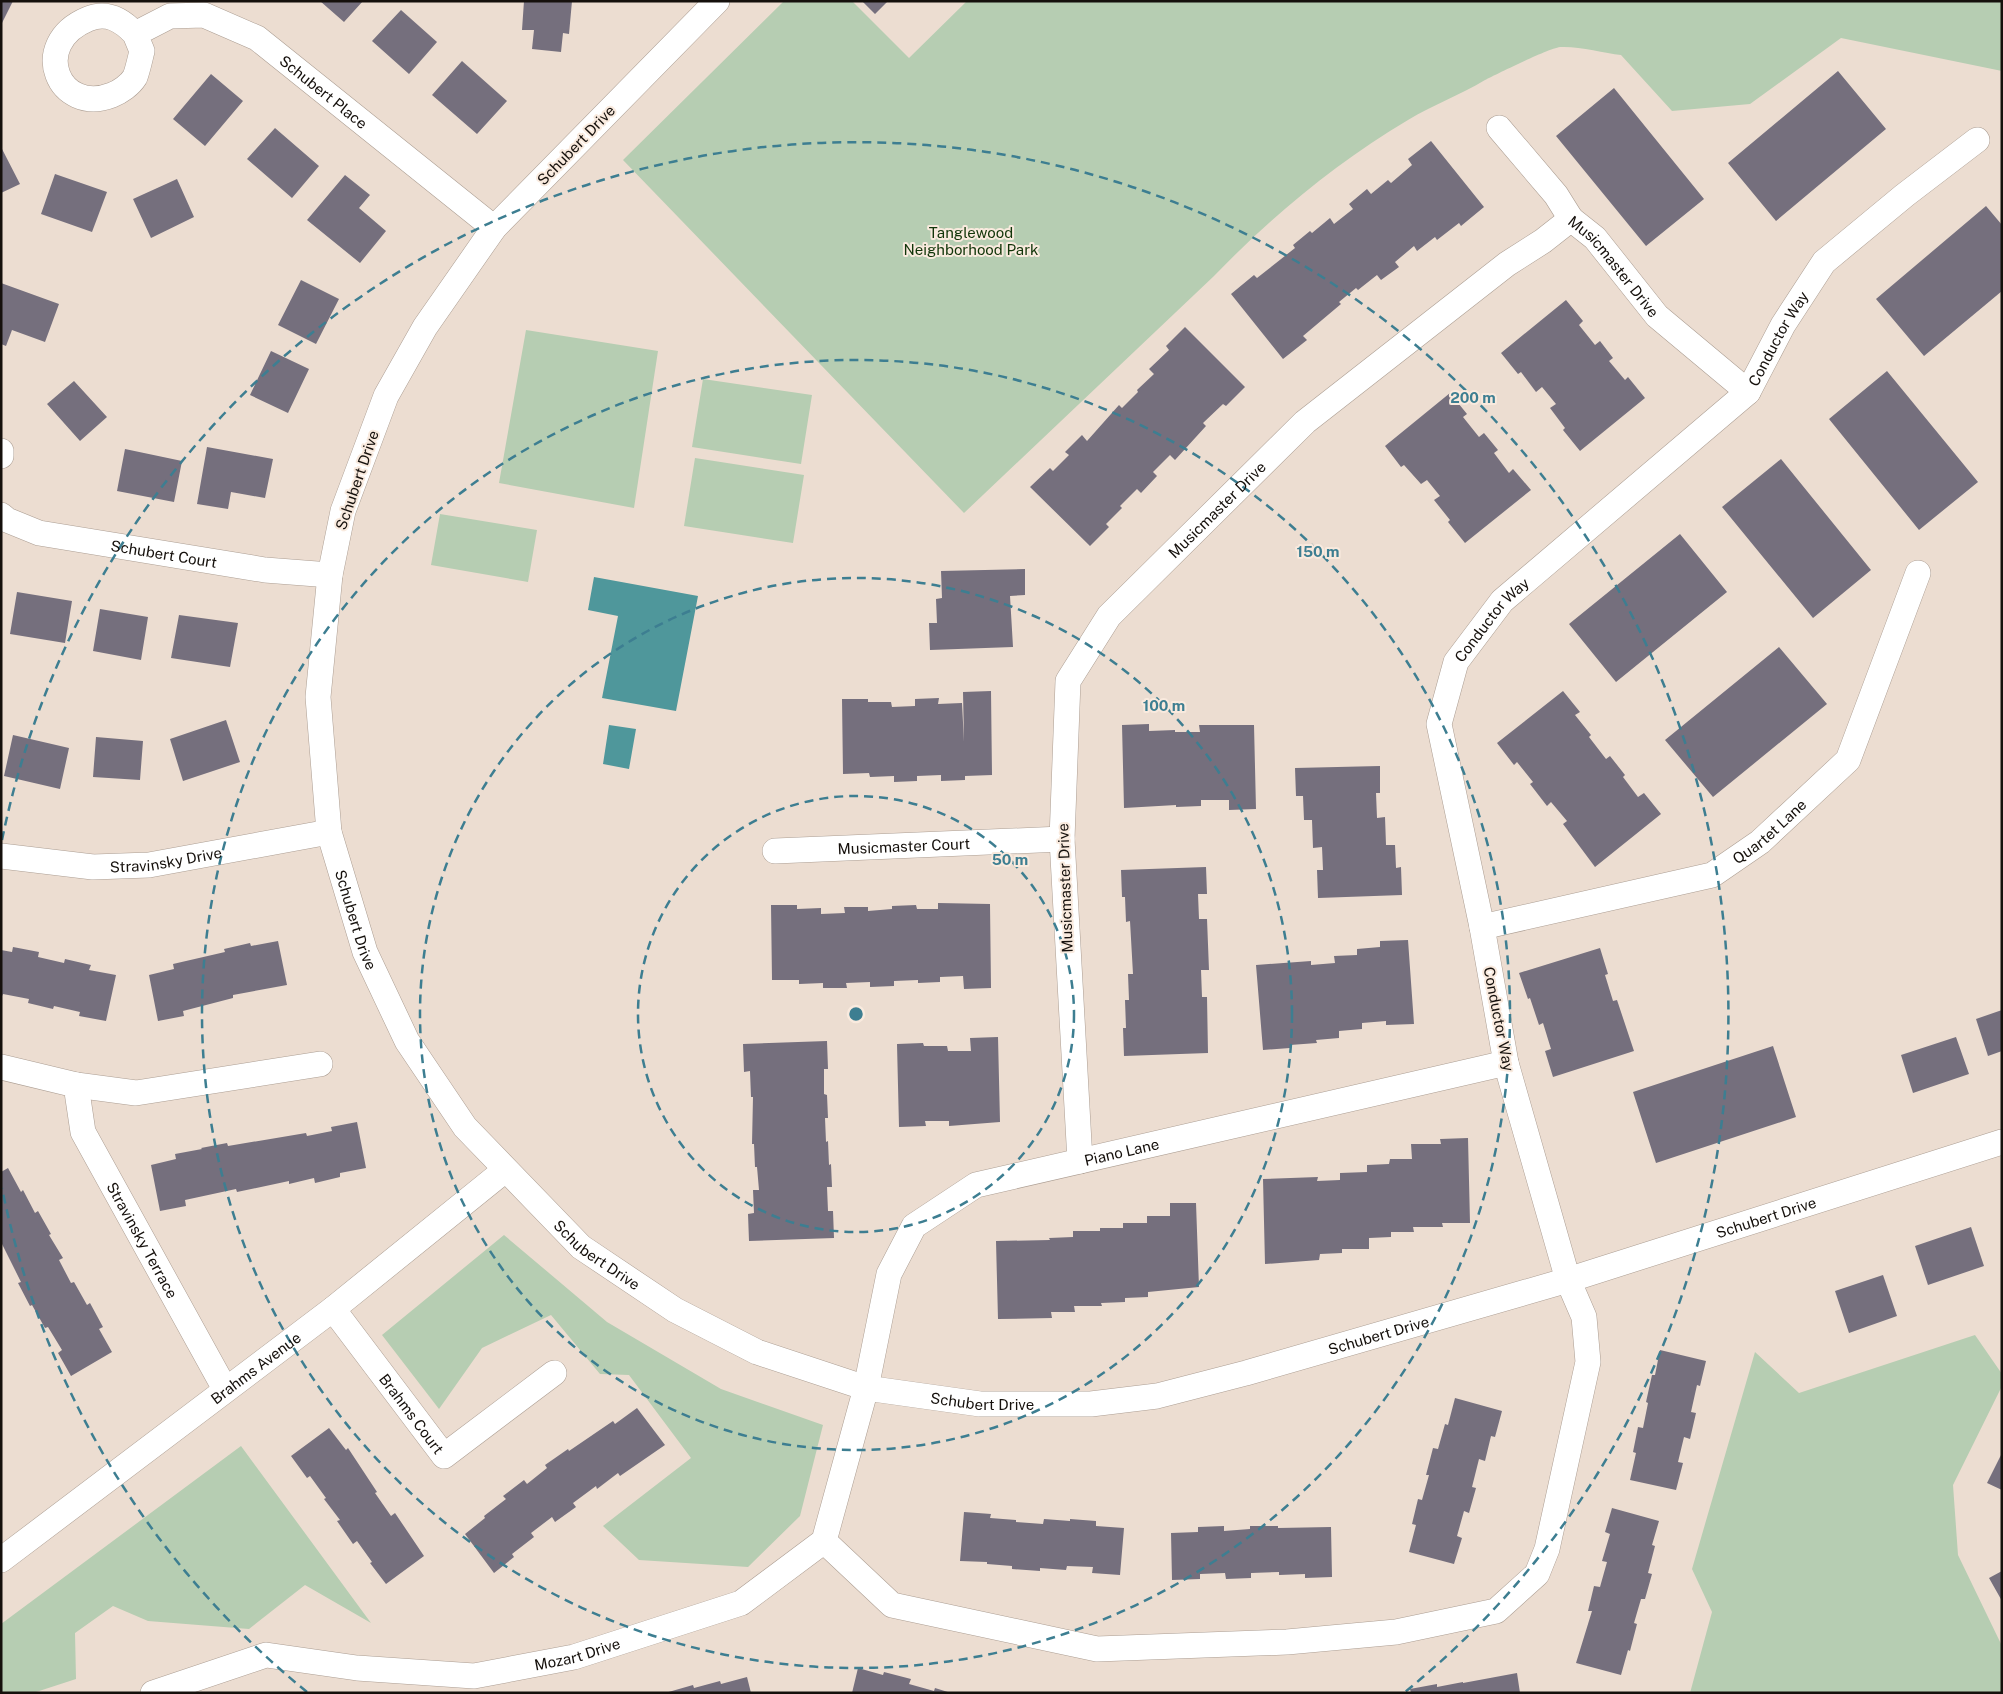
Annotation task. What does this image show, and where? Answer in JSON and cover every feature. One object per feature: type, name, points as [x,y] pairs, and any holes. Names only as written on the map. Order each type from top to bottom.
[{"type":"street","name":"Schubert Drive","points":[[705,5],[494,228],[425,327],[386,396],[343,511],[330,575],[318,697],[329,832],[366,952],[408,1041],[465,1127],[581,1248],[675,1310],[757,1352],[866,1388],[980,1404],[1091,1404],[1158,1396],[1246,1373],[1568,1280],[2002,1142]]},
{"type":"street","name":"Schubert Place","points":[[135,34],[170,16],[204,15],[257,38],[494,228]]},
{"type":"street","points":[[1499,128],[1556,195],[1571,219]]},
{"type":"street","name":"Conductor Way","points":[[824,1541],[892,1605],[1097,1650],[1287,1642],[1396,1632],[1496,1611],[1537,1574],[1548,1549],[1588,1362],[1584,1317],[1568,1280],[1506,1063],[1482,927],[1439,724],[1456,662],[1502,602],[1748,392],[1783,325],[1824,262],[1905,195],[1977,140]]},
{"type":"street","name":"Musicmaster Drive","points":[[1080,1161],[1062,839],[1068,681],[1109,616],[1305,422],[1507,264],[1571,219],[1595,238],[1657,316],[1748,392]]},
{"type":"street","points":[[1,451],[1,456]]},
{"type":"street","name":"Schubert Court","points":[[1,515],[7,520],[39,533],[265,570],[330,575]]},
{"type":"street","name":"Quartet Lane","points":[[1482,927],[1712,875],[1760,842],[1848,760],[1918,573]]},
{"type":"street","name":"Stravinsky Drive","points":[[1,856],[92,867],[149,865],[329,832]]},
{"type":"street","name":"Musicmaster Court","points":[[775,851],[1062,839]]},
{"type":"street","name":"Piano Lane","points":[[866,1388],[889,1274],[914,1226],[976,1185],[1506,1063]]},
{"type":"street","points":[[1,1067],[76,1085],[136,1093],[320,1064]]},
{"type":"street","name":"Stravinsky Terrace","points":[[76,1085],[83,1132],[225,1389]]},
{"type":"street","name":"Brahms Avenue","points":[[1,1560],[333,1308],[505,1170]]},
{"type":"street","name":"Brahms Court","points":[[333,1308],[444,1456],[554,1373]]},
{"type":"street","points":[[824,1541],[866,1388]]},
{"type":"street","name":"Mozart Drive","points":[[153,1693],[266,1655],[357,1668],[474,1676],[574,1656],[741,1603],[824,1541]]},
{"type":"green space","name":"Tanglewood Neighborhood Park","points":[[784,1],[852,1],[909,58],[967,1],[2002,1],[2002,71],[1841,38],[1750,104],[1672,111],[1621,55],[1561,47],[1536,56],[1408,120],[1330,172],[1259,232],[964,513],[623,160]]},
{"type":"green space","points":[[526,330],[658,351],[634,508],[499,483]]},
{"type":"green space","points":[[703,379],[812,395],[801,464],[692,447]]},
{"type":"green space","points":[[695,458],[804,475],[793,543],[684,526]]},
{"type":"green space","points":[[440,514],[537,530],[528,582],[431,565]]},
{"type":"green space","points":[[504,1235],[607,1322],[721,1389],[823,1425],[800,1516],[748,1567],[639,1560],[603,1526],[691,1458],[629,1375],[600,1374],[551,1315],[482,1348],[439,1409],[382,1335]]},
{"type":"green space","points":[[1975,1335],[2002,1374],[2002,1386],[1953,1485],[1958,1555],[2002,1646],[2002,1693],[1690,1693],[1712,1612],[1692,1569],[1755,1352],[1799,1393]]},
{"type":"green space","points":[[241,1446],[371,1623],[305,1585],[249,1629],[148,1621],[113,1606],[75,1633],[76,1679],[33,1693],[1,1693],[1,1624]]},
{"type":"water","points":[[594,577],[698,596],[676,711],[602,698],[618,616],[588,610]]},
{"type":"water","points":[[609,725],[636,729],[629,769],[603,764]]},
{"type":"building","points":[[1,1],[13,1],[1,25]]},
{"type":"building","points":[[320,1],[363,1],[344,22]]},
{"type":"building","points":[[524,1],[572,1],[569,34],[563,33],[561,52],[532,49],[534,30],[522,30]]},
{"type":"building","points":[[862,1],[888,1],[875,14]]},
{"type":"building","points":[[401,10],[437,42],[409,74],[372,41]]},
{"type":"building","points":[[462,61],[507,101],[477,134],[432,95]]},
{"type":"building","points":[[1838,71],[1886,129],[1776,221],[1728,163]]},
{"type":"building","points":[[211,74],[243,101],[205,146],[173,119]]},
{"type":"building","points":[[1614,88],[1704,199],[1646,246],[1556,136]]},
{"type":"building","points":[[275,128],[319,166],[292,198],[247,159]]},
{"type":"building","points":[[1431,141],[1484,207],[1461,226],[1459,223],[1437,240],[1435,237],[1417,251],[1414,246],[1395,262],[1399,267],[1381,280],[1377,275],[1358,290],[1356,288],[1339,302],[1341,304],[1303,336],[1307,340],[1283,359],[1231,294],[1254,275],[1257,278],[1295,248],[1293,245],[1310,231],[1312,233],[1330,218],[1334,224],[1353,209],[1349,204],[1367,189],[1371,194],[1388,180],[1391,183],[1412,165],[1408,159]]},
{"type":"building","points":[[1,147],[20,184],[1,193]]},
{"type":"building","points":[[55,174],[107,192],[92,232],[41,214]]},
{"type":"building","points":[[345,175],[370,195],[359,208],[386,231],[360,263],[307,220]]},
{"type":"building","points":[[177,179],[194,217],[151,238],[133,199]]},
{"type":"building","points":[[1986,206],[2002,225],[2002,291],[1924,356],[1876,299]]},
{"type":"building","points":[[301,280],[339,299],[316,344],[278,325]]},
{"type":"building","points":[[1,283],[59,304],[45,342],[12,330],[6,346],[1,344]]},
{"type":"building","points":[[1566,300],[1583,321],[1579,325],[1595,345],[1600,341],[1613,358],[1609,361],[1625,380],[1628,377],[1645,398],[1580,451],[1563,430],[1565,428],[1550,408],[1556,404],[1542,387],[1536,392],[1521,372],[1518,374],[1501,353]]},
{"type":"building","points":[[1185,327],[1245,387],[1226,406],[1223,404],[1203,423],[1206,426],[1175,460],[1170,455],[1153,472],[1157,476],[1141,493],[1137,489],[1120,506],[1122,508],[1106,524],[1109,527],[1090,546],[1030,487],[1050,468],[1053,471],[1069,455],[1065,452],[1082,435],[1087,441],[1119,405],[1122,408],[1138,392],[1137,390],[1154,374],[1149,369],[1169,350],[1166,346]]},
{"type":"building","points":[[271,351],[309,369],[288,413],[250,395]]},
{"type":"building","points":[[1887,371],[1978,482],[1919,530],[1829,419]]},
{"type":"building","points":[[74,381],[107,417],[80,441],[47,404]]},
{"type":"building","points":[[1450,393],[1467,414],[1463,417],[1479,437],[1484,433],[1498,450],[1494,453],[1509,473],[1513,469],[1531,490],[1465,543],[1448,522],[1450,520],[1434,500],[1440,496],[1427,480],[1421,484],[1404,465],[1401,467],[1385,446]]},
{"type":"building","points":[[207,447],[273,459],[265,498],[231,492],[228,509],[197,504]]},
{"type":"building","points":[[125,449],[182,461],[174,502],[117,491]]},
{"type":"building","points":[[1781,459],[1871,570],[1813,618],[1722,507]]},
{"type":"building","points":[[1680,534],[1727,592],[1616,682],[1569,624]]},
{"type":"building","points":[[1025,569],[1025,595],[1010,596],[1013,647],[930,650],[929,623],[937,623],[936,599],[942,598],[941,571]]},
{"type":"building","points":[[17,592],[72,601],[65,643],[10,634]]},
{"type":"building","points":[[100,609],[148,617],[141,660],[93,651]]},
{"type":"building","points":[[179,615],[238,623],[230,667],[171,658]]},
{"type":"building","points":[[1779,647],[1827,704],[1713,797],[1665,740]]},
{"type":"building","points":[[991,691],[992,775],[965,776],[965,780],[941,781],[941,775],[917,776],[917,781],[894,782],[894,776],[870,777],[869,773],[843,774],[842,699],[868,699],[868,702],[891,702],[892,707],[915,706],[915,699],[939,698],[938,704],[962,703],[964,742],[963,692]]},
{"type":"building","points":[[1563,691],[1580,712],[1575,715],[1591,735],[1589,737],[1606,759],[1610,756],[1625,775],[1623,777],[1638,797],[1644,793],[1661,814],[1595,867],[1563,824],[1567,821],[1551,802],[1547,806],[1530,784],[1533,782],[1517,762],[1514,765],[1497,743]]},
{"type":"building","points":[[226,720],[240,762],[183,781],[170,739]]},
{"type":"building","points":[[1149,724],[1149,731],[1175,730],[1175,732],[1200,732],[1199,725],[1254,725],[1256,809],[1229,810],[1229,800],[1201,800],[1201,806],[1176,807],[1176,805],[1124,808],[1122,725]]},
{"type":"building","points":[[13,735],[69,748],[60,789],[4,776]]},
{"type":"building","points":[[96,737],[143,741],[140,780],[93,777]]},
{"type":"building","points":[[1380,766],[1380,793],[1376,793],[1377,818],[1385,817],[1386,845],[1395,845],[1396,868],[1401,867],[1402,895],[1318,898],[1317,870],[1323,870],[1322,847],[1313,848],[1312,820],[1304,820],[1303,796],[1296,796],[1295,768]]},
{"type":"building","points":[[1206,867],[1207,894],[1198,894],[1199,919],[1207,919],[1209,970],[1201,970],[1202,997],[1207,997],[1208,1053],[1124,1056],[1125,1000],[1129,1000],[1128,974],[1133,974],[1130,921],[1126,922],[1125,897],[1122,897],[1121,870]]},
{"type":"building","points":[[938,903],[990,904],[991,988],[964,989],[963,976],[940,977],[940,982],[918,983],[918,980],[894,981],[894,986],[870,987],[870,982],[846,983],[847,988],[823,988],[823,983],[799,984],[799,980],[772,980],[771,905],[797,905],[797,909],[821,908],[821,914],[845,913],[844,907],[868,907],[868,911],[892,909],[892,906],[916,905],[917,909],[938,909]]},
{"type":"building","points":[[1408,940],[1414,1024],[1386,1025],[1386,1021],[1362,1023],[1362,1029],[1339,1031],[1339,1038],[1316,1040],[1317,1043],[1290,1045],[1290,1048],[1263,1050],[1256,965],[1311,961],[1311,965],[1335,963],[1334,956],[1357,955],[1357,949],[1380,947],[1380,941]]},
{"type":"building","points":[[278,941],[287,985],[233,995],[233,998],[183,1011],[184,1016],[158,1021],[149,975],[174,969],[173,964],[225,952],[224,949],[250,943],[251,946]]},
{"type":"building","points":[[13,947],[39,952],[38,957],[64,963],[65,959],[91,965],[89,970],[116,975],[106,1021],[79,1016],[80,1012],[54,1006],[53,1009],[28,1003],[29,999],[3,994],[1,998],[1,950],[12,952]]},
{"type":"building","points":[[1600,948],[1608,974],[1605,975],[1613,1001],[1617,1000],[1634,1051],[1553,1077],[1545,1051],[1551,1049],[1543,1023],[1539,1025],[1519,973]]},
{"type":"building","points":[[2002,1010],[2002,1051],[1988,1056],[1976,1019]]},
{"type":"building","points":[[998,1037],[1000,1122],[949,1126],[949,1121],[925,1121],[926,1126],[899,1127],[897,1044],[923,1043],[924,1046],[947,1046],[948,1051],[971,1051],[970,1038]]},
{"type":"building","points":[[1956,1037],[1969,1074],[1913,1093],[1901,1055]]},
{"type":"building","points":[[827,1041],[828,1069],[824,1069],[824,1094],[827,1095],[828,1118],[825,1118],[826,1142],[828,1141],[832,1187],[827,1187],[828,1211],[833,1211],[834,1238],[749,1241],[748,1214],[754,1213],[753,1190],[759,1190],[754,1144],[752,1144],[753,1097],[751,1097],[750,1071],[744,1072],[743,1044]]},
{"type":"building","points":[[1773,1046],[1796,1117],[1656,1163],[1633,1092]]},
{"type":"building","points":[[357,1122],[366,1168],[340,1173],[340,1177],[315,1183],[314,1178],[289,1184],[289,1181],[237,1192],[236,1189],[185,1200],[186,1206],[160,1211],[151,1165],[176,1159],[175,1154],[227,1143],[228,1146],[306,1133],[307,1136],[332,1131],[331,1127]]},
{"type":"building","points":[[1468,1138],[1470,1223],[1442,1223],[1443,1227],[1413,1227],[1414,1232],[1391,1232],[1391,1237],[1369,1238],[1369,1249],[1342,1249],[1342,1253],[1320,1254],[1319,1260],[1265,1264],[1263,1179],[1318,1177],[1317,1181],[1340,1180],[1340,1173],[1367,1172],[1367,1165],[1389,1164],[1390,1159],[1412,1159],[1411,1144],[1441,1144],[1440,1139]]},
{"type":"building","points":[[8,1168],[21,1192],[23,1190],[35,1213],[38,1211],[51,1234],[49,1235],[63,1258],[59,1260],[71,1283],[74,1282],[87,1305],[90,1303],[103,1327],[99,1329],[112,1352],[71,1376],[58,1353],[62,1350],[48,1327],[45,1328],[32,1305],[30,1306],[18,1283],[21,1282],[1,1242],[1,1172]]},
{"type":"building","points":[[1170,1203],[1196,1203],[1199,1287],[1148,1292],[1148,1297],[1125,1298],[1125,1302],[1101,1303],[1102,1306],[1074,1306],[1075,1312],[1051,1312],[1052,1318],[998,1319],[996,1241],[1050,1240],[1049,1238],[1073,1237],[1073,1231],[1100,1231],[1100,1228],[1123,1228],[1123,1223],[1147,1223],[1147,1216],[1170,1216]]},
{"type":"building","points":[[1971,1227],[1984,1266],[1928,1285],[1915,1246]]},
{"type":"building","points":[[1883,1275],[1897,1316],[1849,1333],[1835,1291]]},
{"type":"building","points":[[1660,1350],[1706,1361],[1700,1386],[1697,1385],[1691,1412],[1696,1413],[1690,1439],[1684,1437],[1678,1462],[1683,1463],[1676,1490],[1630,1480],[1636,1453],[1633,1452],[1638,1427],[1643,1428],[1648,1403],[1646,1402],[1652,1375],[1655,1375]]},
{"type":"building","points":[[1455,1398],[1502,1411],[1495,1437],[1491,1436],[1485,1461],[1479,1459],[1472,1487],[1476,1488],[1469,1513],[1464,1511],[1457,1536],[1462,1538],[1454,1564],[1409,1552],[1416,1525],[1412,1524],[1418,1499],[1422,1500],[1429,1475],[1426,1475],[1433,1448],[1438,1449],[1445,1424],[1448,1425]]},
{"type":"building","points":[[637,1408],[665,1445],[620,1476],[618,1473],[597,1489],[596,1486],[573,1503],[576,1507],[555,1522],[552,1517],[531,1533],[534,1537],[512,1554],[514,1557],[494,1573],[465,1534],[506,1499],[503,1496],[524,1480],[527,1484],[547,1468],[545,1465],[568,1449],[569,1451],[613,1421],[615,1424]]},
{"type":"building","points":[[329,1428],[346,1450],[348,1448],[391,1516],[395,1513],[424,1556],[386,1584],[370,1563],[372,1562],[357,1541],[353,1544],[337,1521],[340,1520],[310,1476],[307,1478],[291,1456]]},
{"type":"building","points":[[2002,1453],[2002,1490],[1987,1483]]},
{"type":"building","points":[[1612,1508],[1659,1521],[1652,1545],[1655,1546],[1648,1573],[1652,1574],[1645,1599],[1641,1599],[1634,1623],[1637,1624],[1630,1651],[1628,1650],[1621,1675],[1576,1663],[1592,1611],[1588,1611],[1594,1586],[1600,1587],[1607,1562],[1602,1561],[1610,1534],[1605,1532]]},
{"type":"building","points":[[964,1512],[991,1514],[990,1518],[1016,1520],[1016,1522],[1043,1524],[1044,1519],[1070,1521],[1070,1519],[1096,1521],[1096,1526],[1124,1528],[1120,1575],[1092,1573],[1093,1567],[1067,1566],[1066,1570],[1040,1568],[1040,1571],[1012,1569],[1012,1566],[987,1564],[987,1562],[960,1561]]},
{"type":"building","points":[[1224,1526],[1224,1531],[1250,1529],[1250,1526],[1278,1526],[1278,1528],[1331,1527],[1332,1577],[1305,1578],[1305,1574],[1279,1575],[1279,1572],[1251,1573],[1251,1578],[1226,1579],[1225,1573],[1200,1574],[1200,1579],[1172,1580],[1171,1533],[1198,1532],[1198,1527]]},
{"type":"building","points":[[2002,1571],[2002,1601],[1989,1578]]},
{"type":"building","points":[[858,1668],[883,1675],[884,1672],[911,1679],[909,1684],[934,1691],[935,1688],[951,1693],[852,1693]]},
{"type":"building","points":[[1517,1673],[1520,1693],[1411,1693],[1410,1689],[1437,1684],[1437,1687]]},
{"type":"building","points":[[747,1677],[751,1693],[665,1693],[693,1685],[694,1688],[720,1681],[721,1684]]}]
